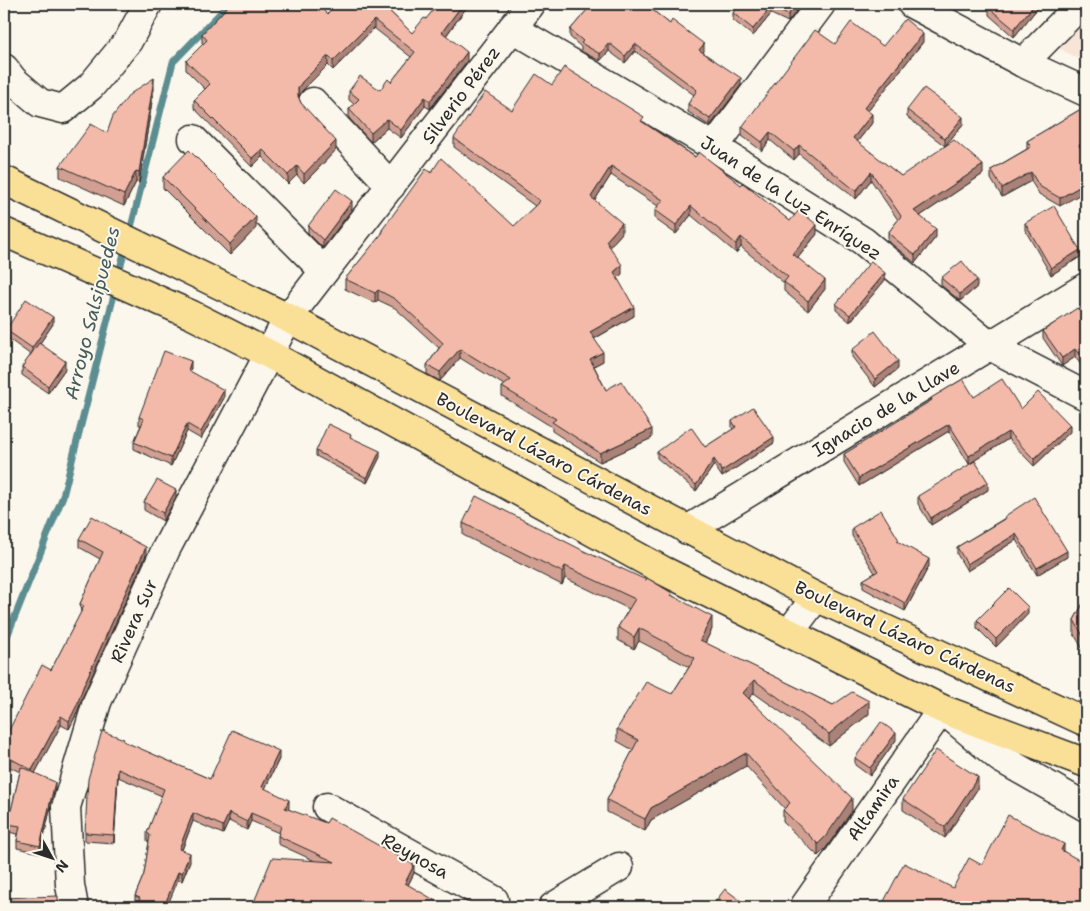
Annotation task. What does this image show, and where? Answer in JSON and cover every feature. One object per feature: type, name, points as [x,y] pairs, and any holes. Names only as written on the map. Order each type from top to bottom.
[{"type":"main road","name":"Boulevard Lázaro Cárdenas","points":[[4,180],[288,318],[816,597],[1086,722]]},
{"type":"main road","points":[[4,232],[192,315],[269,354],[664,571],[942,709],[1086,763]]},
{"type":"street","points":[[4,68],[13,80],[40,103],[63,108],[91,86],[128,42],[148,4]]},
{"type":"street","name":"Silverio Pérez","points":[[288,318],[531,4]]},
{"type":"street","points":[[714,147],[821,4]]},
{"type":"street","points":[[912,4],[1023,63],[1086,92]]},
{"type":"street","points":[[1023,63],[1081,4]]},
{"type":"street","name":"Juan de la Luz Enríquez","points":[[512,28],[714,147],[863,241],[990,346],[1086,396]]},
{"type":"street","points":[[313,102],[391,186]]},
{"type":"street","points":[[193,139],[324,271]]},
{"type":"street","name":"Ignacio de la Llave","points":[[687,530],[1086,287]]},
{"type":"street","name":"Rivera Sur","points":[[74,907],[70,885],[66,807],[97,702],[166,549],[288,318]]},
{"type":"street","points":[[790,633],[816,597]]},
{"type":"street","points":[[942,709],[1000,758],[1086,806]]},
{"type":"street","name":"Altamira","points":[[804,907],[942,709]]},
{"type":"street","name":"Reynosa","points":[[328,806],[494,900],[488,907]]},
{"type":"street","points":[[554,907],[619,867]]},
{"type":"shaded area","points":[[1086,17],[1086,63],[1057,47]]},
{"type":"building","points":[[230,4],[317,4],[327,14],[336,4],[382,4],[412,33],[438,4],[463,4],[442,32],[467,52],[430,101],[425,97],[401,130],[387,119],[371,133],[349,109],[359,99],[349,91],[360,76],[380,90],[388,79],[391,82],[415,52],[374,20],[333,61],[328,56],[298,88],[298,96],[301,103],[336,141],[304,174],[297,166],[288,175],[262,149],[252,158],[194,100],[210,84],[186,61],[207,40],[202,34]]},
{"type":"building","points":[[592,4],[645,4],[670,24],[672,20],[704,44],[699,50],[741,78],[710,119],[688,104],[697,90],[635,44],[625,56],[609,43],[600,54],[581,43],[583,41],[570,30]]},
{"type":"building","points":[[740,4],[796,4],[788,15],[771,7],[753,29],[733,13]]},
{"type":"building","points":[[992,4],[1035,4],[1014,29],[989,8]]},
{"type":"building","points":[[905,19],[923,34],[864,108],[872,114],[853,138],[901,176],[954,140],[983,165],[914,211],[936,229],[915,255],[888,233],[901,216],[871,172],[856,191],[799,145],[794,151],[770,132],[762,142],[742,127],[815,30],[835,44],[851,22],[883,46]]},
{"type":"building","points":[[564,67],[644,117],[641,121],[695,157],[699,152],[741,185],[743,183],[790,221],[799,210],[817,225],[793,254],[825,280],[808,301],[784,282],[788,277],[741,237],[736,244],[691,206],[676,225],[655,210],[663,200],[611,166],[591,197],[622,223],[606,241],[622,265],[614,272],[634,307],[590,332],[603,352],[590,359],[606,390],[621,381],[652,429],[600,453],[552,422],[556,419],[502,387],[511,380],[460,349],[440,372],[427,365],[443,343],[395,299],[378,290],[375,293],[345,279],[383,232],[382,230],[426,169],[431,173],[441,158],[514,226],[540,201],[454,138],[485,92],[512,110],[536,74],[552,85]]},
{"type":"building","points":[[154,78],[139,172],[136,171],[124,195],[60,166],[91,124],[107,133],[113,116],[130,94]]},
{"type":"building","points":[[924,88],[963,117],[945,139],[907,110]]},
{"type":"building","points":[[1086,106],[1086,141],[1079,145],[1086,159],[1086,183],[1060,198],[1039,186],[1031,172],[1002,188],[991,170],[1031,147],[1027,141]]},
{"type":"building","points":[[189,150],[256,217],[230,244],[163,177]]},
{"type":"building","points":[[336,189],[352,201],[323,240],[308,226]]},
{"type":"building","points":[[1054,206],[1080,250],[1051,268],[1025,223]]},
{"type":"building","points":[[871,261],[885,273],[850,315],[836,304]]},
{"type":"building","points":[[962,261],[977,280],[960,294],[941,278]]},
{"type":"building","points":[[26,299],[53,317],[32,348],[6,330]]},
{"type":"building","points":[[1077,308],[1086,319],[1086,364],[1075,349],[1062,358],[1043,331]]},
{"type":"building","points":[[875,331],[898,361],[875,379],[852,350]]},
{"type":"building","points":[[39,343],[65,361],[48,386],[22,367]]},
{"type":"building","points":[[164,351],[191,361],[188,370],[224,390],[201,432],[187,424],[171,458],[134,442],[144,419],[139,417]]},
{"type":"building","points":[[963,379],[974,397],[1002,379],[1021,409],[1038,392],[1070,425],[1034,459],[1008,432],[969,456],[949,424],[859,478],[844,454]]},
{"type":"building","points":[[753,407],[774,437],[722,471],[714,459],[696,485],[657,452],[691,427],[705,447],[736,427],[732,421]]},
{"type":"building","points":[[328,424],[380,451],[367,478],[316,451]]},
{"type":"building","points":[[975,461],[988,482],[931,518],[918,496]]},
{"type":"building","points":[[157,480],[176,490],[163,513],[144,502]]},
{"type":"building","points":[[476,496],[584,551],[646,580],[647,578],[672,593],[671,595],[712,617],[700,640],[833,705],[852,692],[869,701],[829,734],[754,680],[743,693],[852,798],[826,836],[818,844],[783,810],[790,803],[746,753],[651,808],[645,819],[607,800],[638,740],[617,729],[646,682],[672,694],[695,658],[639,628],[634,637],[618,627],[635,599],[565,566],[562,572],[463,523]]},
{"type":"building","points":[[1034,497],[1067,551],[1037,568],[1016,534],[967,564],[957,547],[1006,518],[1005,516]]},
{"type":"building","points":[[881,510],[899,540],[897,541],[929,559],[905,603],[863,580],[878,571],[852,528]]},
{"type":"building","points":[[92,516],[146,547],[69,721],[61,716],[32,770],[4,755],[4,740],[42,665],[51,670],[84,606],[80,604],[103,552],[79,539]]},
{"type":"building","points":[[1009,588],[1028,607],[996,639],[977,620]]},
{"type":"building","points":[[1086,598],[1086,641],[1074,620]]},
{"type":"building","points":[[881,722],[896,733],[870,768],[855,758]]},
{"type":"building","points":[[232,730],[279,751],[262,787],[289,800],[285,808],[326,823],[329,818],[414,865],[405,883],[443,905],[442,907],[252,907],[272,858],[335,862],[278,836],[281,826],[251,813],[247,822],[229,813],[223,826],[193,813],[179,849],[190,853],[182,873],[178,872],[165,904],[172,907],[137,907],[140,898],[135,896],[144,874],[150,835],[147,833],[164,789],[118,769],[114,835],[85,833],[88,779],[102,731],[124,739],[123,741],[210,779]]},
{"type":"building","points":[[936,750],[978,777],[945,827],[903,799]]},
{"type":"building","points":[[21,767],[55,782],[40,846],[17,841],[20,826],[8,824]]},
{"type":"building","points":[[1008,815],[1064,844],[1061,850],[1086,864],[1086,907],[881,907],[904,863],[953,888],[969,858],[982,865]]},
{"type":"building","points":[[725,889],[749,907],[711,907]]},
{"type":"building","points":[[58,896],[58,907],[4,907],[4,898]]},
{"type":"waterway","name":"Arroyo Salsipuedes","points":[[129,235],[173,62],[229,4]]},
{"type":"waterway","name":"Arroyo Salsipuedes","points":[[118,276],[126,246]]},
{"type":"waterway","name":"Arroyo Salsipuedes","points":[[4,644],[63,496],[116,287]]}]
